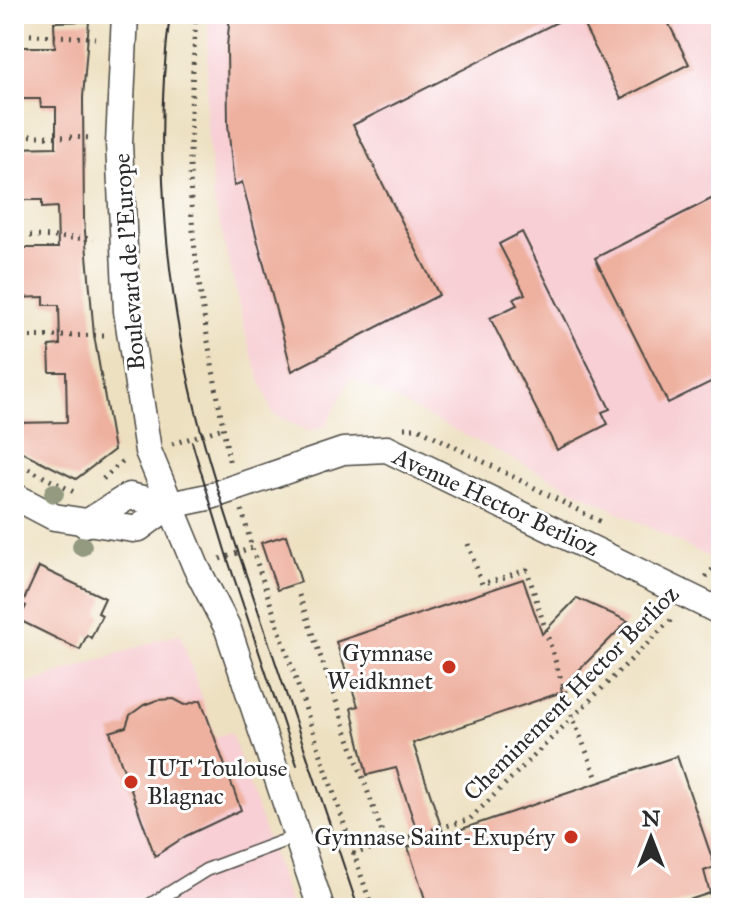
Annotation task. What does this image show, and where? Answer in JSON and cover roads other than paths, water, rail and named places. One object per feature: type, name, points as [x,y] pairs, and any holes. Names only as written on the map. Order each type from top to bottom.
[{"type":"street","name":"Boulevard de l'Europe","points":[[125,14],[119,144],[127,311],[148,451],[196,567],[228,629],[321,908]]},
{"type":"street","name":"Avenue Hector Berlioz","points":[[170,505],[208,497],[343,451],[387,449],[721,612]]},
{"type":"street","points":[[14,496],[54,517],[85,524],[139,528],[170,505]]},
{"type":"lane","points":[[145,908],[206,870],[297,836]]},
{"type":"lane","points":[[713,908],[721,891]]},
{"type":"tram line","points":[[170,14],[162,119],[163,173],[171,279],[179,332],[202,435],[225,511],[358,908]]},
{"type":"tram line","points":[[192,442],[297,765]]},
{"type":"place","name":"Gymnase Weidknnet","points":[[449,667]]},
{"type":"place","name":"IUT Toulouse Blagnac","points":[[131,782]]},
{"type":"place","name":"Gymnase Saint-Exupéry","points":[[571,837]]}]
